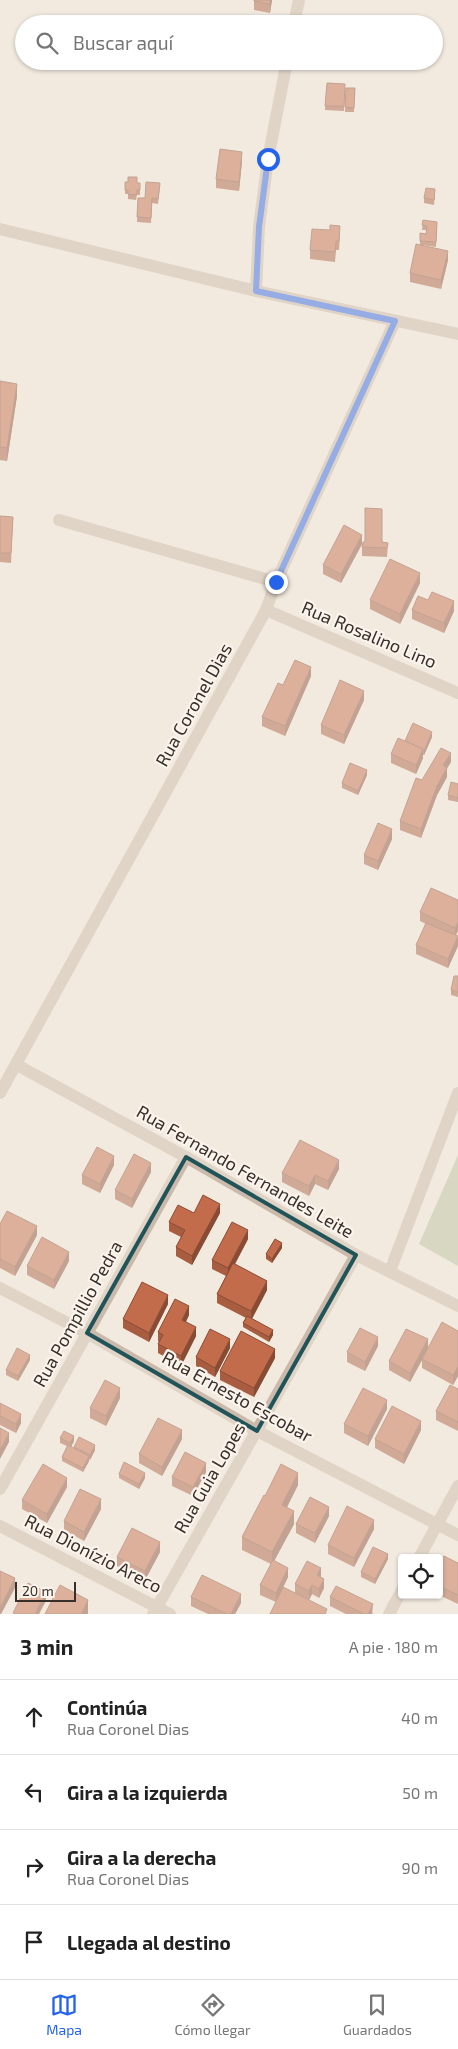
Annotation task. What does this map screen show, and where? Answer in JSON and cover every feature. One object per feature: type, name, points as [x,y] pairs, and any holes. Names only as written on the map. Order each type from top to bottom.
[{"type":"street","points":[[296,15],[299,0]]},
{"type":"street","points":[[256,291],[259,227],[268,159],[285,70]]},
{"type":"street","points":[[0,229],[256,291],[458,334]]},
{"type":"street","name":"Rua Coronel Dias","points":[[0,1093],[266,610],[276,582],[395,321]]},
{"type":"street","points":[[59,520],[276,582]]},
{"type":"street","name":"Rua Rosalino Lino","points":[[266,610],[458,693]]},
{"type":"street","name":"Rua Fernando Fernandes Leite","points":[[17,1065],[186,1157],[356,1255],[458,1306]]},
{"type":"street","points":[[390,1271],[458,1093]]},
{"type":"street","name":"Rua Pompillio Pedra","points":[[0,1489],[186,1157]]},
{"type":"street","name":"Rua Guia Lopes","points":[[155,1610],[356,1255]]},
{"type":"street","name":"Rua Ernesto Escobar","points":[[0,1288],[87,1333],[257,1431],[458,1535]]},
{"type":"street","points":[[421,1554],[458,1486]]},
{"type":"street","name":"Rua Dionízio Areco","points":[[0,1526],[155,1610],[170,1614]]},
{"type":"street","points":[[389,1614],[398,1597]]},
{"type":"highlighted area","points":[[186,1157],[356,1255],[257,1431],[87,1333]]},
{"type":"green space","points":[[458,1155],[458,1266],[419,1244]]},
{"type":"building","points":[[270,0],[270,4],[254,1]]},
{"type":"building","points":[[327,83],[345,84],[344,106],[325,106]]},
{"type":"building","points":[[346,88],[355,88],[354,108],[345,107]]},
{"type":"building","points":[[220,149],[242,152],[239,182],[216,179]]},
{"type":"building","points":[[128,177],[137,177],[137,183],[140,183],[140,190],[137,190],[136,195],[128,194],[128,190],[125,190],[125,182],[128,182]]},
{"type":"building","points":[[146,182],[160,183],[158,199],[152,198],[151,218],[137,217],[138,198],[145,198]]},
{"type":"building","points":[[426,188],[435,189],[434,200],[424,198]]},
{"type":"building","points":[[423,220],[437,222],[436,242],[420,241],[420,233],[426,234],[427,226],[422,225]]},
{"type":"building","points":[[330,225],[340,226],[339,241],[336,241],[335,252],[310,250],[312,229],[330,230]]},
{"type":"building","points":[[416,244],[448,251],[441,280],[410,273]]},
{"type":"building","points":[[0,381],[17,384],[7,448],[0,447]]},
{"type":"building","points":[[365,508],[382,509],[382,542],[388,543],[387,548],[362,547],[363,542],[365,542]]},
{"type":"building","points":[[0,516],[13,517],[11,553],[0,553]]},
{"type":"building","points":[[344,525],[362,535],[341,574],[323,565]]},
{"type":"building","points":[[390,559],[420,573],[400,614],[370,600]]},
{"type":"building","points":[[432,592],[454,601],[444,623],[412,610],[418,596],[428,600]]},
{"type":"building","points":[[295,660],[311,667],[285,726],[262,717],[278,683],[283,685]]},
{"type":"building","points":[[340,680],[364,691],[344,735],[321,725]]},
{"type":"building","points":[[413,723],[432,732],[424,751],[405,741]]},
{"type":"building","points":[[398,738],[423,749],[416,765],[391,754]]},
{"type":"building","points":[[441,748],[451,753],[443,765],[447,768],[437,786],[421,829],[400,821],[416,778],[422,780]]},
{"type":"building","points":[[350,763],[367,770],[358,791],[342,783]]},
{"type":"building","points":[[451,782],[458,784],[458,798],[448,795]]},
{"type":"building","points":[[378,823],[392,829],[378,861],[364,855]]},
{"type":"building","points":[[431,888],[458,900],[458,922],[455,928],[420,912]]},
{"type":"building","points":[[426,923],[458,936],[448,959],[416,945]]},
{"type":"building","points":[[454,976],[458,976],[458,992],[451,990]]},
{"type":"building","points":[[300,1140],[339,1160],[328,1181],[315,1175],[309,1186],[282,1173]]},
{"type":"building","points":[[97,1147],[114,1156],[100,1184],[82,1175]]},
{"type":"building","points":[[134,1154],[151,1163],[132,1199],[115,1190]]},
{"type":"building","points":[[203,1195],[220,1204],[192,1256],[176,1247],[185,1230],[169,1222],[178,1205],[194,1213]]},
{"type":"building","points":[[7,1211],[37,1226],[15,1267],[0,1259],[0,1224]]},
{"type":"building","points":[[232,1222],[248,1230],[228,1268],[212,1260]]},
{"type":"building","points":[[42,1237],[69,1252],[54,1280],[27,1266]]},
{"type":"building","points":[[275,1239],[282,1243],[272,1259],[266,1254]]},
{"type":"building","points":[[233,1263],[267,1281],[251,1311],[217,1294]]},
{"type":"building","points":[[142,1282],[168,1295],[149,1333],[123,1319]]},
{"type":"building","points":[[175,1299],[189,1306],[182,1320],[196,1327],[181,1356],[158,1344],[163,1335],[158,1332]]},
{"type":"building","points":[[247,1316],[273,1330],[269,1337],[243,1323]]},
{"type":"building","points":[[442,1322],[458,1331],[458,1367],[453,1375],[422,1359]]},
{"type":"building","points":[[360,1328],[378,1337],[365,1362],[347,1352]]},
{"type":"building","points":[[210,1329],[230,1339],[215,1368],[196,1357]]},
{"type":"building","points":[[406,1329],[428,1339],[410,1373],[389,1361]]},
{"type":"building","points":[[241,1331],[275,1349],[254,1388],[220,1371]]},
{"type":"building","points":[[17,1348],[30,1355],[18,1376],[6,1370]]},
{"type":"building","points":[[105,1380],[120,1388],[106,1416],[90,1408]]},
{"type":"building","points":[[450,1385],[458,1389],[458,1422],[436,1411]]},
{"type":"building","points":[[363,1388],[387,1400],[368,1436],[344,1424]]},
{"type":"building","points":[[0,1403],[21,1414],[16,1424],[0,1416]]},
{"type":"building","points":[[392,1406],[421,1421],[404,1454],[375,1439]]},
{"type":"building","points":[[158,1418],[182,1430],[162,1467],[139,1454]]},
{"type":"building","points":[[0,1428],[9,1433],[0,1450]]},
{"type":"building","points":[[64,1431],[74,1436],[70,1443],[60,1438]]},
{"type":"building","points":[[79,1437],[95,1445],[90,1455],[74,1447]]},
{"type":"building","points":[[68,1445],[89,1456],[83,1468],[62,1457]]},
{"type":"building","points":[[185,1452],[206,1463],[193,1487],[172,1477]]},
{"type":"building","points":[[124,1462],[145,1473],[139,1484],[119,1474]]},
{"type":"building","points":[[43,1464],[67,1478],[47,1514],[22,1500]]},
{"type":"building","points":[[281,1464],[298,1473],[282,1505],[294,1511],[272,1552],[242,1537]]},
{"type":"building","points":[[80,1489],[101,1499],[84,1532],[64,1521]]},
{"type":"building","points":[[310,1497],[329,1507],[315,1533],[296,1524]]},
{"type":"building","points":[[347,1506],[374,1520],[354,1558],[328,1545]]},
{"type":"building","points":[[132,1528],[160,1542],[145,1571],[117,1557]]},
{"type":"building","points":[[373,1547],[388,1554],[375,1579],[361,1572]]},
{"type":"building","points":[[444,1556],[458,1563],[458,1595],[443,1588]]},
{"type":"building","points":[[273,1560],[288,1568],[276,1593],[260,1585]]},
{"type":"building","points":[[307,1561],[321,1568],[317,1575],[324,1579],[319,1589],[312,1585],[309,1591],[295,1584]]},
{"type":"building","points":[[0,1571],[15,1578],[0,1608]]},
{"type":"building","points":[[202,1575],[241,1594],[231,1614],[227,1614],[191,1597]]},
{"type":"building","points":[[28,1583],[46,1592],[35,1614],[15,1614],[13,1613]]},
{"type":"building","points":[[60,1585],[88,1600],[81,1614],[45,1614]]},
{"type":"building","points":[[336,1586],[373,1604],[368,1614],[364,1614],[330,1597]]},
{"type":"building","points":[[283,1587],[327,1609],[325,1614],[270,1614]]},
{"type":"route","points":[[268,159],[259,227],[256,291],[395,321],[276,582]]}]
